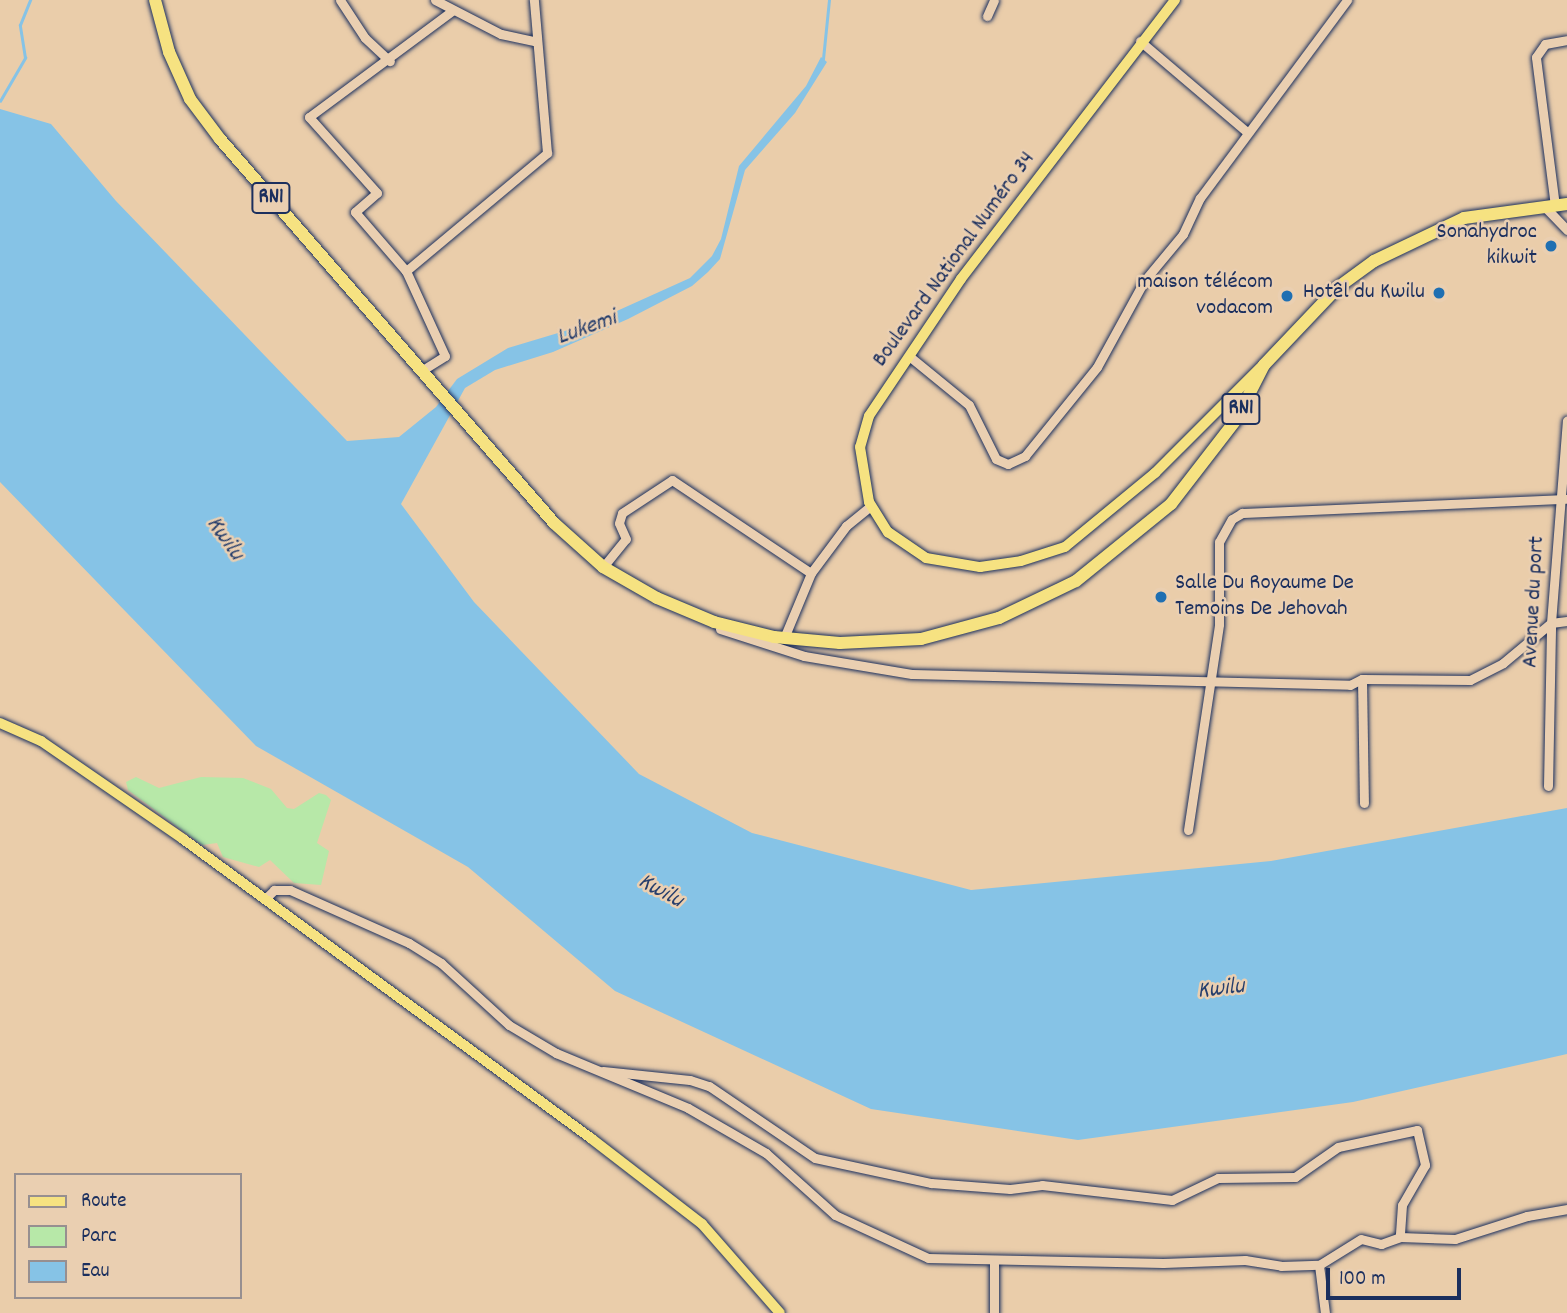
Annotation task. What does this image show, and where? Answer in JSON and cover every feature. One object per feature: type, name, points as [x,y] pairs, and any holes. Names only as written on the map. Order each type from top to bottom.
[{"type":"highway","name":"RN1","points":[[155,0],[169,52],[190,99],[489,452],[554,523],[603,567],[685,611],[784,638],[840,643],[921,639],[999,618],[1076,581],[1129,543],[1171,504],[1236,420],[1264,365],[1328,296],[1374,261],[1464,218],[1556,206]]},
{"type":"main road","name":"Boulevard National Numéro 34","points":[[1175,0],[1140,41],[1004,229],[961,279],[869,416],[860,447],[861,475],[871,506],[888,533],[926,558],[980,567],[1021,561],[1065,547],[1155,473],[1264,365]]},
{"type":"main road","points":[[0,723],[41,741],[265,900],[668,1196],[724,1246],[780,1313]]},
{"type":"street","points":[[340,0],[365,38],[390,61]]},
{"type":"street","points":[[435,0],[500,34],[535,41]]},
{"type":"street","points":[[406,271],[547,153],[549,140],[535,41],[534,0]]},
{"type":"street","points":[[986,16],[995,0]]},
{"type":"street","points":[[909,356],[969,405],[996,459],[1008,464],[1025,456],[1097,367],[1144,281],[1182,234],[1200,198],[1347,0]]},
{"type":"street","points":[[423,372],[445,356],[406,271],[355,212],[377,193],[309,117],[390,61],[453,10]]},
{"type":"street","points":[[1567,40],[1545,44],[1536,57],[1556,206],[1567,230]]},
{"type":"street","points":[[1140,41],[1247,132]]},
{"type":"street","name":"Avenue du port","points":[[1548,786],[1551,623],[1564,500],[1567,421]]},
{"type":"street","points":[[603,567],[626,539],[619,523],[622,513],[672,480],[811,573]]},
{"type":"street","points":[[1188,830],[1219,624],[1219,542],[1232,519],[1242,513],[1564,500]]},
{"type":"street","points":[[784,638],[811,573],[846,526],[871,506]]},
{"type":"street","points":[[685,611],[763,645],[863,669],[1025,679],[1184,684],[1211,680],[1350,685],[1362,679],[1469,680],[1503,663],[1551,623],[1567,621]]},
{"type":"street","points":[[1362,679],[1364,803]]},
{"type":"street","points":[[265,900],[274,890],[290,890],[409,943],[441,964],[509,1025],[601,1072],[665,1096],[745,1140],[782,1165],[835,1215],[905,1251],[928,1258],[994,1261],[1245,1260],[1281,1266],[1319,1265],[1356,1240],[1381,1244],[1400,1237],[1455,1239],[1567,1209]]},
{"type":"street","points":[[601,1072],[690,1080],[709,1086],[815,1158],[944,1184],[1010,1189],[1042,1185],[1172,1200],[1218,1178],[1295,1177],[1338,1147],[1417,1130],[1425,1165],[1402,1205],[1400,1237]]},
{"type":"street","points":[[994,1261],[994,1313]]},
{"type":"street","points":[[1319,1265],[1325,1313]]},
{"type":"green space","points":[[136,777],[159,788],[201,777],[243,778],[271,789],[287,808],[294,809],[319,793],[326,795],[331,800],[317,843],[329,851],[321,885],[294,883],[270,860],[259,867],[223,857],[217,843],[202,845],[128,790],[126,782]]},
{"type":"water","name":"Kwilu","points":[[821,57],[827,62],[795,113],[745,170],[720,259],[708,272],[692,286],[628,319],[553,352],[495,370],[465,388],[401,504],[474,602],[639,774],[752,833],[971,890],[1271,861],[1567,808],[1567,1054],[1353,1102],[1078,1140],[871,1109],[615,991],[468,867],[256,746],[0,482],[0,109],[51,124],[116,201],[347,441],[399,437],[436,407],[457,379],[508,348],[588,324],[690,278],[712,256],[721,239],[739,166],[806,86]]},
{"type":"waterway","points":[[0,101],[25,58],[20,25],[30,0]]},
{"type":"waterway","name":"Lukemi","points":[[823,59],[829,0]]},
{"type":"place","name":"Sonahydroc kikwit","points":[[1551,246]]},
{"type":"place","name":"Hotêl du Kwilu","points":[[1439,293]]},
{"type":"place","name":"maison télécom vodacom","points":[[1287,296]]},
{"type":"place","name":"Salle Du Royaume De Temoins De Jehovah","points":[[1161,597]]}]
